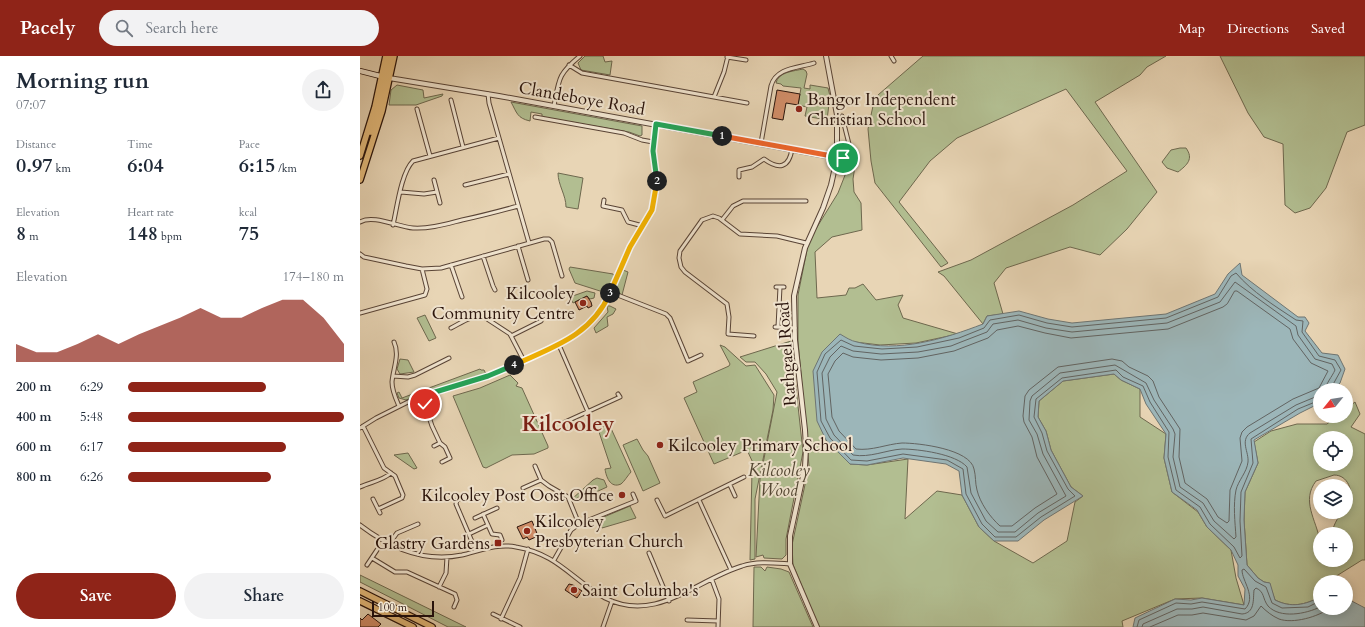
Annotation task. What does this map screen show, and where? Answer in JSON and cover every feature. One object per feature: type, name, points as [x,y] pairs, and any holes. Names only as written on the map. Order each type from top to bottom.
[{"type":"highway","points":[[360,180],[382,111],[386,56]]},
{"type":"highway","points":[[385,77],[390,56]]},
{"type":"highway","points":[[360,156],[385,77],[394,56]]},
{"type":"highway","points":[[360,591],[432,627]]},
{"type":"highway","points":[[360,601],[413,627]]},
{"type":"main road","name":"Clandeboye Road","points":[[360,71],[385,77]]},
{"type":"street","points":[[554,106],[559,78],[569,65],[580,56]]},
{"type":"street","name":"Rathgael Road","points":[[817,627],[790,564],[790,536],[802,483],[806,448],[795,328],[794,296],[806,243],[823,208],[837,158],[837,115],[826,56]]},
{"type":"street","points":[[891,56],[894,61]]},
{"type":"street","points":[[714,97],[724,72],[727,57],[746,60]]},
{"type":"street","points":[[761,142],[771,86],[774,78],[786,70],[814,63]]},
{"type":"street","points":[[569,65],[582,73],[747,103]]},
{"type":"street","points":[[808,65],[810,71]]},
{"type":"street","name":"Clandeboye Road","points":[[385,77],[761,142],[837,158]]},
{"type":"street","points":[[488,94],[489,103],[529,243]]},
{"type":"street","points":[[451,100],[464,147]]},
{"type":"street","points":[[417,109],[430,156]]},
{"type":"street","points":[[837,158],[848,158],[850,148],[842,116]]},
{"type":"street","points":[[535,117],[624,133],[642,140],[653,142]]},
{"type":"street","points":[[378,509],[402,498],[403,495],[395,476],[384,468],[362,427],[399,406],[422,396],[488,376],[559,344],[577,334],[596,317],[605,304],[630,247],[652,210],[657,189],[653,151],[656,124]]},
{"type":"street","points":[[393,225],[409,165],[417,159],[499,138]]},
{"type":"street","points":[[739,177],[739,170],[752,167],[764,160],[772,165],[784,165],[790,159],[792,149]]},
{"type":"street","points":[[790,159],[794,162]]},
{"type":"street","points":[[465,185],[509,174]]},
{"type":"street","points":[[434,180],[440,203]]},
{"type":"street","points":[[401,192],[424,194],[437,192]]},
{"type":"street","points":[[801,196],[801,201]]},
{"type":"street","points":[[604,200],[603,206],[622,210],[628,222],[643,226]]},
{"type":"street","points":[[722,220],[733,206],[743,201],[806,201]]},
{"type":"street","points":[[360,222],[369,219],[404,228],[420,229],[436,227],[518,206]]},
{"type":"street","points":[[754,336],[728,334],[729,317],[727,304],[685,272],[679,258],[682,249],[702,220],[712,216],[722,220],[740,234],[777,236],[806,243]]},
{"type":"street","points":[[360,254],[390,263],[422,269],[441,268],[529,243],[549,239],[552,242],[562,276]]},
{"type":"street","points":[[518,246],[528,280]]},
{"type":"street","points":[[484,256],[493,286],[496,290]]},
{"type":"street","points":[[451,265],[462,297]]},
{"type":"street","points":[[360,314],[425,295],[427,289],[422,269]]},
{"type":"street","points":[[784,287],[778,287],[776,327],[795,328]]},
{"type":"street","points":[[610,292],[666,314],[670,318],[688,361],[701,355]]},
{"type":"street","points":[[451,328],[473,317],[480,316],[511,336],[524,360]]},
{"type":"street","points":[[511,336],[541,320]]},
{"type":"street","points":[[394,342],[397,353],[393,376],[393,392],[399,406]]},
{"type":"street","points":[[559,344],[588,412]]},
{"type":"street","points":[[393,376],[408,377],[415,375],[449,358]]},
{"type":"street","points":[[565,422],[620,398],[618,394]]},
{"type":"street","points":[[422,396],[432,426],[440,443],[446,448],[450,458],[442,462]]},
{"type":"street","points":[[434,446],[440,443]]},
{"type":"street","points":[[535,466],[541,480],[568,497],[579,524]]},
{"type":"street","points":[[360,487],[380,480],[391,474]]},
{"type":"street","points":[[657,500],[665,516],[744,477]]},
{"type":"street","points":[[523,488],[541,480]]},
{"type":"street","points":[[730,485],[735,496]]},
{"type":"street","points":[[473,494],[456,501],[476,551]]},
{"type":"street","points":[[554,560],[572,530],[579,524],[636,501],[633,494]]},
{"type":"street","points":[[373,499],[380,513]]},
{"type":"street","points":[[699,500],[731,570]]},
{"type":"street","points":[[475,518],[497,508]]},
{"type":"street","points":[[483,514],[492,534],[500,535],[502,540]]},
{"type":"street","points":[[389,544],[397,533],[416,525],[416,530]]},
{"type":"street","points":[[469,534],[488,525]]},
{"type":"street","points":[[360,526],[389,544],[419,556],[447,557],[496,547],[514,546],[528,549],[554,560],[599,594],[612,601],[633,606],[654,605],[669,600],[731,570],[753,564],[790,564]]},
{"type":"street","points":[[501,619],[520,578],[528,549]]},
{"type":"street","points":[[367,565],[378,550]]},
{"type":"street","points":[[649,553],[669,600]]},
{"type":"street","points":[[439,587],[446,573],[447,557]]},
{"type":"street","points":[[372,558],[395,572],[407,572],[457,597],[454,607]]},
{"type":"street","points":[[712,580],[719,599],[718,627]]},
{"type":"street","points":[[603,627],[612,601]]},
{"type":"street","points":[[492,614],[520,627]]},
{"type":"street","points":[[687,620],[718,621]]},
{"type":"green space","points":[[585,56],[603,56],[605,62],[612,61],[610,75],[581,70],[578,63]]},
{"type":"green space","points":[[923,56],[1166,56],[1147,67],[1140,75],[1095,102],[1157,192],[1127,229],[1100,255],[1070,247],[1006,268],[994,283],[1003,314],[987,316],[983,324],[944,276],[938,272],[971,260],[1073,205],[1127,171],[1066,89],[957,138],[930,161],[899,202],[948,263],[941,267],[875,183],[868,129],[873,106],[878,95]]},
{"type":"green space","points":[[1220,56],[1365,56],[1365,125],[1347,132],[1326,188],[1310,208],[1295,213],[1285,205],[1283,144],[1264,137],[1248,113]]},
{"type":"green space","points":[[803,69],[807,74],[804,88],[810,89],[810,85],[828,88],[830,96],[827,120],[805,116],[807,107],[798,105],[801,88],[783,86],[776,83],[777,79],[783,74]]},
{"type":"green space","points":[[397,85],[423,90],[424,98],[443,94],[442,96],[416,105],[389,105],[391,90]]},
{"type":"green space","points":[[511,102],[642,126],[642,135],[640,136],[629,132],[542,117],[542,114],[531,112],[530,121],[526,120],[520,117]]},
{"type":"green space","points":[[1186,148],[1189,159],[1187,164],[1178,172],[1167,168],[1162,162],[1171,150]]},
{"type":"green space","points":[[849,165],[855,166],[853,179],[854,192],[861,203],[862,230],[832,237],[815,252],[817,298],[846,295],[849,288],[855,288],[863,284],[876,300],[903,295],[898,305],[903,318],[958,334],[916,343],[880,345],[855,342],[850,464],[867,465],[908,459],[905,519],[937,491],[962,495],[979,527],[994,541],[1033,563],[1067,541],[1075,502],[1083,496],[1071,487],[1051,450],[1046,431],[1038,417],[1039,401],[1063,381],[1114,374],[1121,380],[1140,389],[1140,417],[1166,434],[1164,458],[1172,492],[1198,512],[1207,527],[1231,550],[1236,578],[1244,605],[1202,598],[1175,599],[1122,621],[1123,627],[819,627],[793,565],[792,545],[809,466],[798,341],[798,295],[809,240],[838,193]]},
{"type":"green space","points":[[558,173],[583,178],[578,209],[566,207]]},
{"type":"green space","points":[[570,267],[613,274],[614,276],[608,291],[600,291],[575,283],[569,269]]},
{"type":"green space","points":[[623,270],[628,272],[622,295],[615,289]]},
{"type":"green space","points":[[587,291],[595,293],[594,298],[590,299],[587,296],[573,303],[570,297]]},
{"type":"green space","points":[[607,306],[616,309],[613,314],[607,317],[608,326],[596,333],[594,328],[608,312]]},
{"type":"green space","points":[[425,315],[436,338],[429,341],[417,318]]},
{"type":"green space","name":"Kilcooley Wood","points":[[791,341],[803,452],[786,539],[786,555],[782,559],[764,558],[763,555],[756,557],[760,479],[777,392],[766,374],[755,362],[746,362],[740,357]]},
{"type":"green space","points":[[720,345],[725,347],[746,366],[755,365],[774,395],[773,410],[755,499],[755,559],[750,560],[752,471],[754,465],[747,450],[714,464],[684,398],[697,392],[693,382],[729,366],[730,364]]},
{"type":"green space","points":[[400,359],[408,360],[414,372],[400,374],[397,369]]},
{"type":"green space","points":[[480,369],[484,370],[486,374],[406,400],[399,398],[397,393],[399,392],[402,398]]},
{"type":"green space","points":[[510,375],[518,383],[516,386],[522,388],[548,448],[534,454],[512,455],[486,468],[483,467],[453,396],[480,388]]},
{"type":"green space","points":[[1355,402],[1360,414],[1351,427],[1365,434],[1365,560],[1362,560],[1353,566],[1353,527],[1333,527],[1337,519],[1353,519],[1353,479],[1344,479],[1334,475],[1322,479],[1313,479],[1310,503],[1316,527],[1313,527],[1313,567],[1351,567],[1338,575],[1313,575],[1313,600],[1303,604],[1287,604],[1275,600],[1269,583],[1258,578],[1247,565],[1244,520],[1245,492],[1258,463],[1254,442],[1271,431],[1297,424],[1353,423],[1353,404]]},
{"type":"green space","points":[[609,424],[631,472],[621,484],[617,485],[611,483],[606,475],[605,469],[611,468],[598,429]]},
{"type":"green space","points":[[637,439],[648,456],[660,483],[643,491],[623,445]]},
{"type":"green space","points":[[408,453],[417,468],[414,469],[394,455]]},
{"type":"green space","points":[[597,478],[604,480],[607,487],[596,492],[594,487],[576,499],[572,499],[593,480]]},
{"type":"green space","points":[[630,506],[636,518],[602,528],[599,519]]},
{"type":"green space","points":[[754,567],[761,567],[765,571],[767,567],[789,572],[813,627],[753,627]]},
{"type":"green space","points":[[360,575],[466,627],[448,627],[360,582]]},
{"type":"water","points":[[1240,263],[1242,275],[1298,317],[1305,317],[1309,323],[1305,331],[1322,353],[1338,355],[1345,369],[1340,383],[1313,383],[1313,406],[1254,440],[1258,463],[1245,492],[1244,520],[1247,565],[1258,578],[1264,582],[1270,583],[1275,600],[1292,605],[1303,604],[1313,600],[1313,615],[1353,615],[1353,602],[1365,608],[1365,627],[1133,627],[1135,618],[1175,599],[1191,600],[1202,598],[1244,605],[1245,589],[1238,576],[1238,565],[1231,550],[1207,527],[1197,510],[1172,492],[1164,458],[1166,434],[1146,404],[1140,389],[1121,380],[1114,374],[1063,381],[1039,401],[1038,417],[1046,431],[1051,450],[1071,487],[1083,496],[1044,520],[1018,541],[994,541],[979,527],[962,495],[959,471],[946,464],[903,458],[867,465],[850,464],[826,440],[817,421],[813,371],[822,352],[840,334],[853,341],[873,345],[905,345],[921,343],[968,330],[983,324],[987,316],[1019,311],[1048,319],[1072,323],[1166,314],[1215,294],[1228,274]]},
{"type":"building","points":[[777,90],[800,94],[798,105],[786,103],[783,120],[772,118]]},
{"type":"building","name":"Kilcooley Community Centre","points":[[587,296],[592,306],[588,308],[587,306],[579,310],[575,302]]},
{"type":"building","name":"Kilcooley Presbyterian Church","points":[[532,521],[538,536],[529,540],[527,537],[523,539],[517,527]]},
{"type":"building","name":"Saint Columba's","points":[[569,584],[582,591],[577,598],[565,590]]},
{"type":"building","points":[[368,614],[381,624],[378,627],[360,627],[360,618],[362,620]]},
{"type":"place","name":"Bangor Independent Christian School","points":[[799,109]]},
{"type":"place","name":"Kilcooley Community Centre","points":[[583,303]]},
{"type":"place","name":"Kilcooley Primary School","points":[[660,445]]},
{"type":"place","name":"Kilcooley Post Oost Office","points":[[622,495]]},
{"type":"place","name":"Kilcooley Presbyterian Church","points":[[527,531]]},
{"type":"place","name":"Glastry Gardens","points":[[498,543]]},
{"type":"place","name":"Saint Columba's","points":[[574,590]]},
{"type":"district","name":"Kilcooley","points":[[568,424]]},
{"type":"route","points":[[425,404],[422,396],[488,376],[570,339],[583,330],[600,313],[620,272],[630,247],[652,210],[655,200],[657,178],[653,142],[656,124],[843,158]]}]
